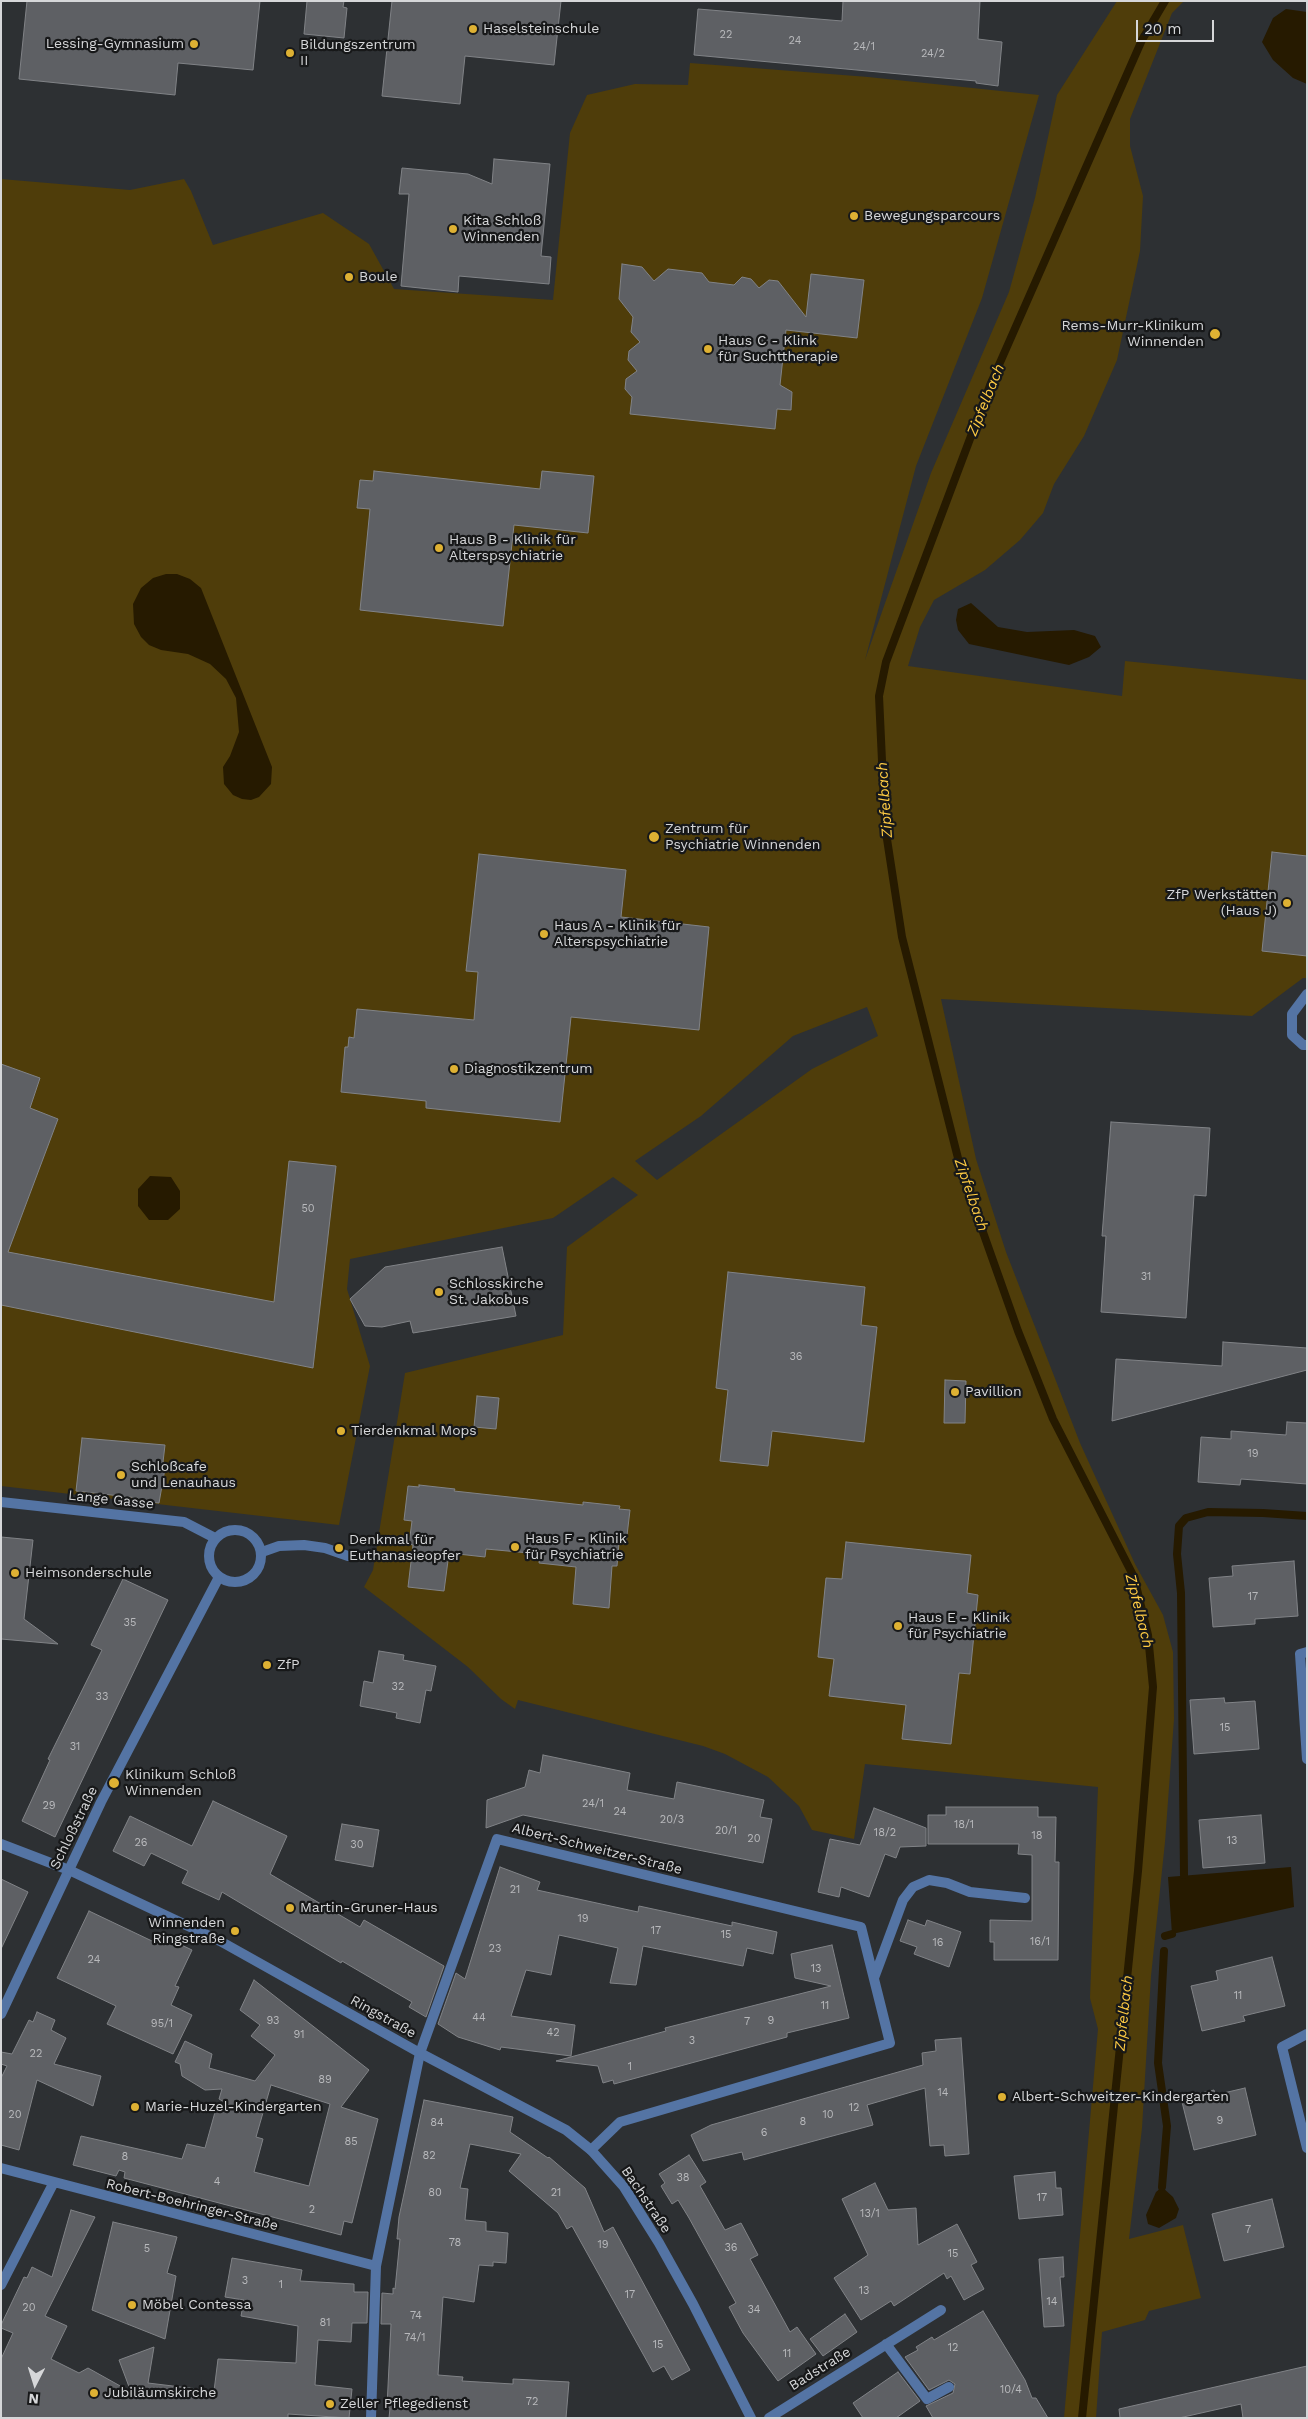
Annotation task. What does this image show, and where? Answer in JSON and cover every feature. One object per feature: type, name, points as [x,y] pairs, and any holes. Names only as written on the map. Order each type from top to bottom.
[{"type":"street","points":[[1307,994],[1292,1014],[1292,1035],[1303,1045],[1307,1045]]},
{"type":"street","name":"Lange Gasse","points":[[1,1502],[178,1521],[215,1538]]},
{"type":"street","points":[[230,1530],[247,1531],[259,1544],[262,1552],[258,1569],[244,1581],[236,1582],[219,1577],[209,1562],[208,1554],[215,1538],[230,1530]]},
{"type":"street","points":[[262,1552],[279,1546],[304,1545],[325,1548],[348,1556]]},
{"type":"street","name":"Schloßstraße","points":[[1,2014],[101,1802],[219,1577]]},
{"type":"street","points":[[1307,1652],[1300,1654],[1307,1759]]},
{"type":"street","name":"Albert-Schweitzer-Straße","points":[[420,2053],[497,1839],[861,1927],[890,2043],[620,2122],[591,2150]]},
{"type":"street","name":"Ringstraße","points":[[1,1844],[69,1870],[220,1941],[420,2053],[376,2266],[371,2418]]},
{"type":"street","points":[[874,1978],[903,1900],[913,1887],[929,1880],[947,1883],[970,1892],[1025,1898]]},
{"type":"street","points":[[1307,2034],[1282,2047],[1307,2148]]},
{"type":"street","name":"Bachstraße","points":[[420,2053],[566,2130],[591,2150],[624,2187],[659,2243],[751,2418]]},
{"type":"street","name":"Robert-Boehringer-Straße","points":[[1,2168],[53,2184],[376,2266]]},
{"type":"street","points":[[1,2285],[53,2184]]},
{"type":"street","name":"Badstraße","points":[[769,2418],[941,2310]]},
{"type":"street","points":[[886,2344],[927,2399],[949,2387]]},
{"type":"shaded area","name":"Zentrum für Psychiatrie Winnenden","points":[[1117,1],[1184,1],[1172,13],[1130,119],[1130,146],[1143,196],[1140,251],[1117,360],[1084,436],[1054,484],[1043,513],[1020,540],[985,570],[934,600],[920,627],[908,666],[1122,696],[1125,661],[1307,680],[1307,978],[1303,978],[1252,1016],[941,999],[976,1159],[1006,1252],[1080,1443],[1135,1564],[1163,1615],[1173,1652],[1174,1719],[1165,1842],[1151,1976],[1142,2128],[1129,2239],[1183,2225],[1201,2298],[1149,2311],[1145,2320],[1102,2332],[1096,2418],[1064,2418],[1098,2029],[1090,1998],[1098,1787],[865,1764],[854,1839],[812,1830],[799,1806],[768,1777],[725,1754],[703,1746],[518,1700],[515,1709],[501,1699],[468,1667],[364,1587],[373,1570],[405,1373],[563,1335],[567,1247],[638,1195],[613,1177],[553,1218],[350,1259],[347,1289],[370,1366],[339,1525],[1,1486],[1,179],[130,190],[184,179],[191,191],[213,245],[323,213],[369,244],[394,289],[553,300],[570,133],[587,95],[635,84],[688,85],[690,63],[868,77],[1039,95],[982,298],[916,466],[865,660],[931,473],[1009,292],[1035,198],[1057,95]],"holes":[[[867,1007],[878,1036],[812,1069],[657,1180],[635,1161],[701,1116],[793,1036]]]},
{"type":"shaded area","points":[[1286,9],[1307,12],[1307,84],[1293,78],[1273,60],[1262,42],[1273,18]]},
{"type":"shaded area","points":[[166,574],[177,574],[190,579],[201,588],[272,767],[271,784],[259,797],[251,800],[242,799],[233,795],[224,784],[223,767],[230,756],[239,732],[236,698],[226,679],[210,664],[188,654],[161,650],[149,645],[141,637],[134,624],[133,604],[141,588],[153,578]]},
{"type":"shaded area","points":[[971,603],[998,627],[1027,632],[1074,630],[1095,636],[1101,647],[1089,657],[1069,665],[969,644],[958,630],[956,620],[958,609]]},
{"type":"shaded area","points":[[150,1176],[171,1177],[180,1191],[180,1209],[168,1220],[149,1220],[138,1206],[138,1189]]},
{"type":"shaded area","points":[[1291,1867],[1294,1907],[1172,1934],[1168,1877]]},
{"type":"shaded area","points":[[1162,2187],[1173,2197],[1179,2209],[1176,2218],[1159,2228],[1148,2224],[1146,2215],[1156,2192]]},
{"type":"building","name":"Lessing-Gymnasium","points":[[27,1],[260,1],[253,70],[178,63],[175,95],[19,79]]},
{"type":"building","points":[[307,1],[344,1],[343,7],[347,8],[344,38],[304,34]]},
{"type":"building","name":"Haselsteinschule","points":[[392,1],[561,1],[554,65],[465,56],[460,104],[382,96]]},
{"type":"building","points":[[843,1],[980,1],[978,39],[1002,42],[998,86],[976,83],[976,81],[694,55],[698,9],[842,21]]},
{"type":"building","points":[[494,159],[550,164],[541,256],[551,257],[549,284],[459,276],[458,292],[401,286],[409,194],[399,194],[402,168],[468,174],[492,184]]},
{"type":"building","name":"Haus C - Klink für Suchttherapie","points":[[622,264],[642,267],[654,281],[668,269],[702,273],[709,282],[734,285],[742,277],[751,279],[759,288],[769,280],[778,281],[806,317],[811,274],[864,280],[857,338],[786,330],[780,385],[792,392],[791,410],[777,409],[775,429],[630,414],[632,397],[625,389],[626,379],[637,371],[628,360],[629,351],[640,342],[631,332],[633,317],[619,299]]},
{"type":"building","name":"Haus B - Klinik für Alterspsychiatrie","points":[[374,471],[540,489],[542,471],[594,476],[588,533],[514,525],[503,626],[360,610],[370,509],[357,508],[360,480],[373,481]]},
{"type":"building","name":"ZfP Werkstätten (Haus J)","points":[[1272,852],[1307,856],[1307,956],[1262,951]]},
{"type":"building","points":[[479,854],[626,870],[621,917],[709,927],[699,1030],[571,1017],[560,1122],[426,1108],[426,1101],[341,1092],[345,1047],[348,1047],[349,1037],[354,1038],[357,1009],[474,1020],[478,972],[466,971]]},
{"type":"building","points":[[1,1064],[40,1078],[30,1108],[58,1119],[8,1252],[274,1302],[289,1161],[336,1166],[313,1368],[1,1305]]},
{"type":"building","points":[[1111,1122],[1210,1128],[1206,1196],[1194,1195],[1186,1318],[1101,1312],[1106,1236],[1102,1236]]},
{"type":"building","name":"Schlosskirche St. Jakobus","points":[[502,1247],[516,1316],[413,1333],[410,1321],[382,1327],[365,1326],[350,1299],[385,1267]]},
{"type":"building","points":[[728,1272],[865,1287],[861,1325],[877,1327],[864,1442],[772,1431],[768,1466],[720,1461],[728,1390],[716,1388]]},
{"type":"building","points":[[1223,1342],[1307,1348],[1307,1370],[1112,1421],[1116,1359],[1222,1366]]},
{"type":"building","name":"Pavillion","points":[[945,1380],[966,1381],[965,1423],[944,1423]]},
{"type":"building","points":[[477,1396],[499,1398],[496,1429],[474,1427]]},
{"type":"building","points":[[1287,1422],[1307,1423],[1307,1484],[1241,1479],[1240,1485],[1198,1482],[1201,1437],[1231,1439],[1231,1431],[1286,1435]]},
{"type":"building","name":"Schloßcafe und Lenauhaus","points":[[82,1438],[165,1445],[163,1462],[166,1463],[159,1503],[138,1501],[138,1498],[76,1491]]},
{"type":"building","name":"Haus F - Klinik für Psychiatrie","points":[[419,1485],[455,1489],[454,1491],[583,1505],[583,1502],[620,1506],[619,1509],[630,1510],[626,1544],[619,1543],[617,1566],[612,1566],[609,1608],[573,1604],[576,1567],[539,1563],[540,1554],[486,1549],[485,1557],[449,1553],[444,1591],[408,1587],[413,1545],[409,1544],[412,1521],[404,1520],[408,1486],[419,1487]]},
{"type":"building","name":"Heimsonderschule","points":[[1,1537],[33,1540],[24,1619],[58,1644],[1,1639]]},
{"type":"building","name":"Haus E - Klinik für Psychiatrie","points":[[846,1542],[971,1555],[967,1593],[978,1595],[970,1674],[959,1673],[951,1744],[902,1739],[906,1705],[829,1696],[834,1659],[818,1657],[826,1578],[842,1579]]},
{"type":"building","points":[[1294,1561],[1298,1616],[1255,1619],[1255,1624],[1213,1627],[1209,1578],[1233,1576],[1232,1566]]},
{"type":"building","points":[[123,1579],[168,1600],[55,1837],[22,1821],[50,1760],[48,1759],[102,1650],[91,1645]]},
{"type":"building","points":[[379,1651],[404,1655],[403,1660],[436,1666],[431,1691],[426,1690],[420,1723],[396,1718],[397,1713],[360,1706],[364,1681],[373,1683]]},
{"type":"building","points":[[1224,1698],[1225,1703],[1255,1701],[1259,1749],[1194,1754],[1190,1700]]},
{"type":"building","points":[[543,1755],[630,1773],[627,1790],[674,1799],[677,1782],[764,1800],[760,1817],[772,1819],[763,1863],[523,1815],[486,1828],[487,1800],[525,1787],[529,1770],[540,1773]]},
{"type":"building","name":"Martin-Gruner-Haus","points":[[213,1801],[287,1836],[270,1874],[360,1927],[364,1920],[444,1966],[426,2017],[409,2007],[412,2002],[342,1961],[341,1963],[222,1892],[219,1900],[182,1883],[188,1871],[151,1853],[144,1866],[113,1851],[130,1816],[192,1846]]},
{"type":"building","points":[[946,1807],[1038,1807],[1038,1817],[1056,1817],[1055,1862],[1059,1862],[1058,1960],[994,1960],[994,1942],[990,1942],[990,1920],[1032,1921],[1032,1855],[1018,1854],[1019,1844],[928,1844],[928,1815],[946,1815]]},
{"type":"building","points":[[874,1808],[926,1828],[926,1846],[900,1847],[896,1858],[885,1854],[869,1897],[841,1887],[839,1897],[818,1892],[830,1839],[860,1845]]},
{"type":"building","points":[[1261,1815],[1265,1863],[1203,1868],[1199,1820]]},
{"type":"building","points":[[342,1824],[379,1830],[373,1867],[335,1860]]},
{"type":"building","points":[[500,1867],[540,1882],[537,1890],[638,1912],[639,1906],[732,1926],[732,1922],[777,1932],[773,1954],[747,1948],[743,1966],[643,1946],[636,1985],[610,1983],[618,1948],[559,1935],[551,1975],[526,1970],[511,2016],[575,2025],[571,2056],[501,2047],[500,2050],[458,2037],[438,2024],[456,1973],[465,1979]]},
{"type":"building","points":[[1,1879],[28,1892],[1,1949]]},
{"type":"building","points":[[89,1911],[152,1941],[156,1933],[192,1950],[175,1986],[179,1987],[171,2005],[192,2015],[173,2054],[107,2024],[116,2006],[57,1978]]},
{"type":"building","points":[[908,1920],[925,1926],[927,1920],[961,1932],[949,1967],[914,1954],[917,1947],[900,1941]]},
{"type":"building","points":[[832,1945],[849,2018],[787,2033],[787,2037],[614,2084],[613,2080],[603,2083],[598,2066],[556,2061],[666,2031],[665,2028],[831,1986],[795,1978],[791,1954]]},
{"type":"building","points":[[1272,1957],[1285,2006],[1243,2016],[1245,2021],[1202,2031],[1191,1986],[1218,1980],[1216,1971]]},
{"type":"building","points":[[254,1980],[369,2070],[341,2107],[378,2119],[352,2223],[344,2221],[341,2235],[124,2178],[125,2172],[119,2170],[116,2176],[73,2165],[81,2136],[182,2159],[187,2144],[205,2148],[217,2105],[238,2110],[219,2099],[222,2089],[205,2090],[182,2076],[180,2064],[175,2062],[185,2041],[212,2054],[209,2068],[255,2081],[275,2055],[251,2036],[260,2025],[240,2010]],"holes":[[[271,2085],[330,2104],[309,2186],[254,2172],[263,2139],[256,2137]]]},
{"type":"building","points":[[37,2012],[55,2020],[51,2030],[66,2038],[54,2064],[101,2076],[93,2106],[37,2080],[19,2150],[1,2145],[1,2078],[7,2066],[1,2064],[1,2052],[12,2054],[29,2020],[33,2022]]},
{"type":"building","points":[[961,2038],[969,2154],[945,2156],[944,2145],[930,2146],[925,2088],[867,2105],[873,2125],[744,2160],[742,2152],[703,2161],[691,2135],[711,2125],[923,2065],[922,2053],[936,2051],[935,2040]]},
{"type":"building","points":[[1245,2088],[1256,2135],[1194,2150],[1181,2098],[1214,2090],[1215,2095]]},
{"type":"building","points":[[424,2100],[513,2117],[510,2132],[549,2157],[585,2188],[604,2232],[613,2227],[690,2370],[672,2380],[664,2366],[653,2372],[572,2226],[567,2229],[558,2213],[509,2171],[521,2154],[470,2144],[460,2188],[468,2189],[465,2220],[486,2222],[486,2231],[508,2233],[506,2263],[493,2262],[493,2266],[479,2265],[474,2302],[443,2297],[438,2375],[463,2377],[462,2381],[513,2384],[513,2379],[569,2382],[566,2418],[389,2418],[390,2408],[387,2407],[391,2324],[381,2324],[382,2293],[393,2294],[393,2288],[395,2289],[400,2239],[397,2239],[399,2217]]},
{"type":"building","points":[[689,2155],[706,2182],[700,2186],[725,2230],[741,2223],[758,2255],[750,2259],[790,2332],[797,2327],[816,2354],[778,2381],[743,2333],[729,2307],[736,2303],[689,2218],[678,2200],[672,2204],[661,2186],[665,2183],[659,2174]]},
{"type":"building","points":[[1055,2172],[1056,2188],[1061,2188],[1063,2215],[1019,2219],[1014,2176]]},
{"type":"building","points":[[875,2183],[888,2210],[916,2208],[918,2245],[957,2224],[977,2262],[971,2265],[984,2289],[964,2300],[951,2276],[947,2279],[944,2273],[894,2306],[891,2301],[861,2320],[834,2278],[868,2255],[842,2199]]},
{"type":"building","points":[[1272,2199],[1284,2247],[1224,2261],[1212,2214]]},
{"type":"building","points":[[71,2210],[95,2217],[45,2316],[67,2326],[51,2359],[79,2373],[88,2368],[131,2392],[119,2360],[154,2347],[148,2383],[214,2391],[218,2359],[296,2363],[298,2326],[241,2316],[244,2300],[225,2297],[232,2258],[302,2270],[300,2281],[354,2284],[354,2292],[368,2292],[367,2323],[352,2323],[351,2342],[318,2340],[315,2385],[352,2389],[349,2418],[288,2414],[288,2418],[1,2418],[1,2359],[13,2333],[1,2328],[1,2325],[24,2277],[27,2278],[32,2267],[52,2277]]},
{"type":"building","points":[[113,2222],[177,2237],[167,2273],[176,2276],[165,2339],[92,2310]]},
{"type":"building","points":[[1063,2257],[1064,2277],[1060,2277],[1064,2326],[1044,2327],[1039,2259]]},
{"type":"building","points":[[983,2311],[1025,2380],[1032,2398],[1036,2398],[1048,2418],[933,2418],[926,2406],[953,2393],[955,2384],[949,2380],[929,2390],[905,2357],[918,2350],[916,2347],[932,2337],[934,2340]]},
{"type":"building","points":[[845,2314],[857,2332],[823,2356],[810,2339]]},
{"type":"building","points":[[1307,2366],[1307,2418],[1243,2418],[1241,2404],[1179,2418],[1120,2418],[1119,2409]]},
{"type":"building","points":[[898,2372],[920,2401],[896,2418],[863,2418],[853,2403]]},
{"type":"waterway","name":"Zipfelbach","points":[[1082,2418],[1138,1871],[1153,1687],[1148,1635],[1134,1577],[1053,1419],[1018,1331],[961,1170],[902,937],[885,826],[879,696],[886,662],[991,383],[1142,40],[1165,1]]},
{"type":"waterway","points":[[1184,1875],[1181,1593],[1177,1554],[1179,1526],[1186,1518],[1208,1512],[1307,1516]]},
{"type":"waterway","points":[[1165,1936],[1172,1934]]},
{"type":"waterway","points":[[1162,2187],[1167,2126],[1158,2063],[1164,1951]]},
{"type":"place","name":"Haselsteinschule","points":[[473,29]]},
{"type":"place","name":"Lessing-Gymnasium","points":[[194,44]]},
{"type":"place","name":"Bildungszentrum II","points":[[290,53]]},
{"type":"place","name":"Bewegungsparcours","points":[[854,216]]},
{"type":"place","name":"Kita Schloß Winnenden","points":[[453,229]]},
{"type":"place","name":"Boule","points":[[349,277]]},
{"type":"place","name":"Rems-Murr-Klinikum Winnenden","points":[[1215,334]]},
{"type":"place","name":"Haus C - Klink für Suchttherapie","points":[[708,349]]},
{"type":"place","name":"Haus B - Klinik für Alterspsychiatrie","points":[[439,548]]},
{"type":"place","name":"Zentrum für Psychiatrie Winnenden","points":[[654,837]]},
{"type":"place","name":"ZfP Werkstätten (Haus J)","points":[[1287,903]]},
{"type":"place","name":"Haus A - Klinik für Alterspsychiatrie","points":[[544,934]]},
{"type":"place","name":"Diagnostikzentrum","points":[[454,1069]]},
{"type":"place","name":"Schlosskirche St. Jakobus","points":[[439,1292]]},
{"type":"place","name":"Pavillion","points":[[955,1392]]},
{"type":"place","name":"Tierdenkmal Mops","points":[[341,1431]]},
{"type":"place","name":"Schloßcafe und Lenauhaus","points":[[121,1475]]},
{"type":"place","name":"Haus F - Klinik für Psychiatrie","points":[[515,1547]]},
{"type":"place","name":"Denkmal für Euthanasieopfer","points":[[339,1548]]},
{"type":"place","name":"Heimsonderschule","points":[[15,1573]]},
{"type":"place","name":"Haus E - Klinik für Psychiatrie","points":[[898,1626]]},
{"type":"place","name":"ZfP","points":[[267,1665]]},
{"type":"place","name":"Klinikum Schloß Winnenden","points":[[114,1783]]},
{"type":"place","name":"Martin-Gruner-Haus","points":[[290,1908]]},
{"type":"place","name":"Winnenden Ringstraße","points":[[235,1931]]},
{"type":"place","name":"Albert-Schweitzer-Kindergarten","points":[[1002,2097]]},
{"type":"place","name":"Marie-Huzel-Kindergarten","points":[[135,2107]]},
{"type":"place","name":"Möbel Contessa","points":[[132,2305]]},
{"type":"place","name":"Jubiläumskirche","points":[[94,2393]]},
{"type":"place","name":"Zeller Pflegedienst","points":[[330,2404]]}]
